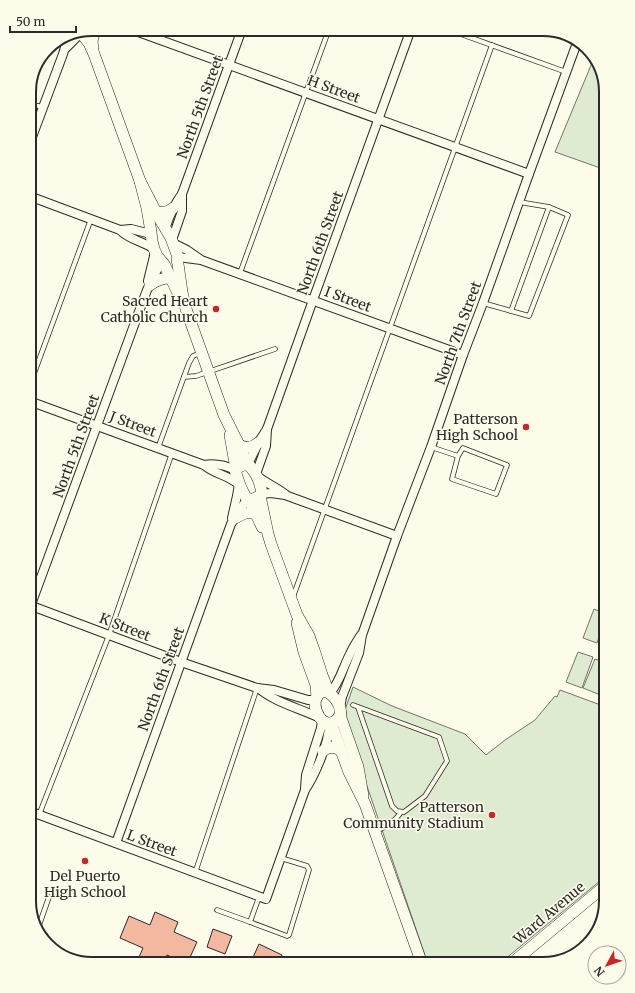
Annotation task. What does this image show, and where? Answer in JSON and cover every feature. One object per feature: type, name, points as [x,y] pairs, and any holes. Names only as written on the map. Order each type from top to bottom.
[{"type":"main road","points":[[93,36],[94,54]]},
{"type":"main road","points":[[83,37],[89,43],[94,54],[140,181],[147,208],[151,233],[158,257],[171,278],[186,309],[224,415],[232,443],[238,484],[248,499],[271,544]]},
{"type":"main road","points":[[140,181],[172,242],[178,258],[182,292],[186,309]]},
{"type":"main road","points":[[155,211],[165,213],[173,208]]},
{"type":"main road","points":[[148,288],[153,282],[161,278],[171,278]]},
{"type":"main road","points":[[224,415],[242,451],[247,465],[257,475],[271,544],[297,615],[314,650],[322,675],[330,693],[338,702],[341,718],[358,767],[362,783],[364,804]]},
{"type":"main road","points":[[239,445],[250,448],[258,443]]},
{"type":"main road","points":[[236,470],[240,466],[247,465]]},
{"type":"main road","points":[[248,499],[256,498],[261,495]]},
{"type":"main road","points":[[233,521],[245,513],[255,513]]},
{"type":"main road","points":[[297,615],[301,641],[317,691],[317,711],[325,721],[341,751],[351,778],[364,804],[420,957]]},
{"type":"main road","points":[[317,697],[320,693],[325,691],[330,693]]},
{"type":"main road","points":[[325,721],[337,719],[340,715],[340,709]]},
{"type":"main road","points":[[323,751],[328,747],[331,747],[338,748],[341,751]]},
{"type":"main road","name":"Ward Avenue","points":[[519,957],[599,891]]},
{"type":"street","name":"H Street","points":[[150,36],[529,174]]},
{"type":"street","name":"North 5th Street","points":[[164,228],[173,208],[182,194],[239,36]]},
{"type":"street","name":"North 6th Street","points":[[247,465],[267,429],[408,36]]},
{"type":"street","points":[[63,54],[70,42],[73,39]]},
{"type":"street","points":[[36,126],[66,43]]},
{"type":"street","name":"North 7th Street","points":[[340,709],[359,653],[362,635],[397,536],[431,447],[576,46]]},
{"type":"street","name":"North 5th Street","points":[[172,242],[182,211],[182,194]]},
{"type":"street","points":[[36,198],[120,230],[126,236],[145,244],[158,257],[171,264],[178,258]]},
{"type":"street","points":[[120,230],[131,229],[151,233],[156,228],[164,228]]},
{"type":"street","name":"I Street","points":[[172,242],[201,260]]},
{"type":"street","name":"North 5th Street","points":[[36,591],[148,288],[156,274],[158,257]]},
{"type":"street","name":"I Street","points":[[178,258],[201,260],[240,273],[463,355]]},
{"type":"street","name":"J Street","points":[[36,403],[204,465],[211,470],[230,478],[238,484]]},
{"type":"street","points":[[267,429],[266,446],[257,475],[285,495]]},
{"type":"street","name":"J Street","points":[[204,465],[216,464],[236,470]]},
{"type":"street","name":"North 6th Street","points":[[116,843],[233,521],[238,496],[238,484]]},
{"type":"street","points":[[261,495],[271,493],[285,495],[397,536]]},
{"type":"street","name":"North 6th Street","points":[[233,521],[248,499]]},
{"type":"street","name":"K Street","points":[[36,609],[257,688],[274,690],[308,700],[314,700],[317,697]]},
{"type":"street","name":"North 7th Street","points":[[330,693],[338,683],[354,646],[362,635]]},
{"type":"street","name":"K Street","points":[[257,688],[282,703],[325,721]]},
{"type":"street","points":[[262,898],[281,858],[305,790],[312,779],[323,751],[329,733],[325,721]]},
{"type":"street","points":[[305,790],[306,776],[322,726],[325,721]]},
{"type":"street","name":"L Street","points":[[36,814],[262,898]]},
{"type":"lane","points":[[240,273],[326,36]]},
{"type":"lane","points":[[467,36],[566,72]]},
{"type":"lane","points":[[292,601],[492,45]]},
{"type":"lane","points":[[36,106],[43,107]]},
{"type":"lane","points":[[483,303],[529,316],[568,215],[549,207],[519,202]]},
{"type":"lane","points":[[511,311],[549,207]]},
{"type":"lane","points":[[36,368],[91,218]]},
{"type":"lane","points":[[184,377],[196,376],[275,349]]},
{"type":"lane","points":[[158,448],[189,364],[193,356],[202,352]]},
{"type":"lane","points":[[431,447],[458,456]]},
{"type":"lane","points":[[463,448],[507,465],[496,494],[452,479],[458,456],[463,448]]},
{"type":"lane","points":[[39,815],[109,635],[172,453]]},
{"type":"lane","points":[[195,873],[257,688]]},
{"type":"lane","points":[[353,705],[439,737],[447,761],[425,796],[404,812],[397,811],[392,806],[358,707]]},
{"type":"lane","points":[[375,832],[396,819],[400,812]]},
{"type":"lane","points":[[217,910],[286,936],[289,935],[309,870],[307,866],[281,858]]},
{"type":"lane","points":[[40,922],[49,897]]},
{"type":"lane","points":[[250,922],[262,898]]},
{"type":"green space","points":[[592,64],[599,85],[599,168],[555,152]]},
{"type":"green space","points":[[594,609],[599,611],[599,637],[597,643],[583,638]]},
{"type":"green space","points":[[578,652],[593,657],[582,688],[566,682]]},
{"type":"green space","points":[[595,659],[599,660],[598,694],[583,688]]},
{"type":"green space","name":"Patterson Community Stadium","points":[[353,687],[392,706],[465,734],[486,755],[535,720],[555,696],[557,697],[560,690],[599,704],[599,882],[508,957],[426,957],[345,722],[345,710]]},
{"type":"building","points":[[155,912],[178,922],[174,932],[197,942],[190,957],[171,957],[167,955],[166,957],[139,957],[143,948],[120,938],[129,916],[150,925]]},
{"type":"building","points":[[213,929],[232,936],[225,954],[207,947]]},
{"type":"building","points":[[259,944],[282,955],[281,957],[253,957]]},
{"type":"place","name":"Sacred Heart Catholic Church","points":[[216,309]]},
{"type":"place","name":"Patterson High School","points":[[526,427]]},
{"type":"place","name":"Patterson Community Stadium","points":[[492,815]]},
{"type":"place","name":"Del Puerto High School","points":[[85,861]]}]
